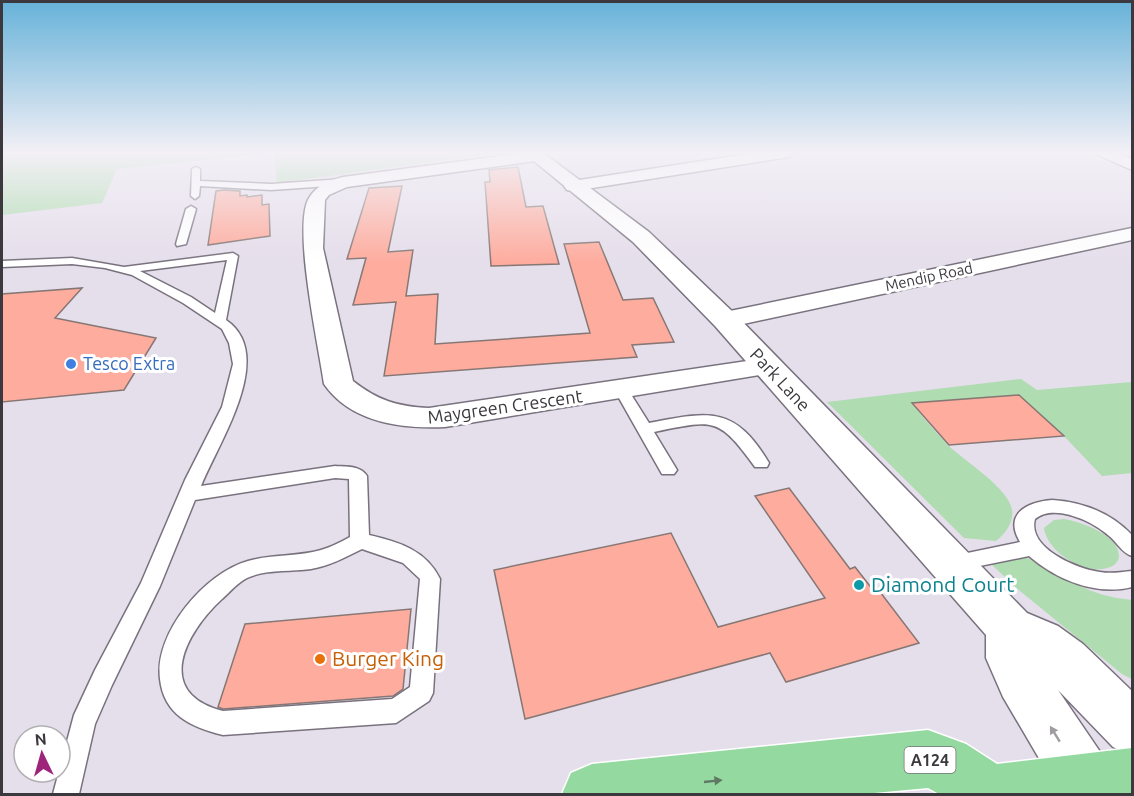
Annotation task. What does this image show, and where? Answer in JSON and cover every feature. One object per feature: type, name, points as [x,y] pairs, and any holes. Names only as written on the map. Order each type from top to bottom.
[{"type":"main road","name":"A124","points":[[592,795],[917,759],[946,764],[988,795]]},
{"type":"main road","points":[[997,795],[1109,780]]},
{"type":"street","name":"Maygreen Crescent","points":[[327,189],[316,200],[313,248],[339,384],[351,395],[382,411],[409,419],[445,417],[622,391],[768,366]]},
{"type":"street","name":"Park Lane","points":[[577,189],[641,237],[725,320],[1010,628],[1041,642],[1065,661],[1132,728]]},
{"type":"street","name":"Mendip Road","points":[[725,320],[1132,234]]},
{"type":"street","points":[[1010,628],[1011,658],[1021,679],[1109,780]]},
{"type":"lane","points":[[195,189],[195,196]]},
{"type":"lane","points":[[181,244],[191,209]]},
{"type":"lane","points":[[122,269],[233,256],[219,322]]},
{"type":"lane","points":[[2,264],[72,261],[136,273],[227,327],[236,343],[240,364],[230,407],[188,494],[150,586],[103,678],[83,724],[66,795]]},
{"type":"lane","points":[[622,391],[668,470]]},
{"type":"lane","points":[[644,429],[705,420],[722,421],[735,431],[761,463]]},
{"type":"lane","points":[[188,494],[335,472],[352,473],[358,476],[361,541]]},
{"type":"lane","points":[[1132,548],[1117,532],[1101,521],[1065,507],[1036,508],[1027,514],[1024,523],[1026,534],[1049,561],[1087,580],[1107,584],[1124,583],[1132,579]]},
{"type":"lane","points":[[361,541],[381,545],[403,554],[426,568],[430,579],[421,693],[396,711],[223,723],[198,717],[177,701],[171,675],[173,650],[178,635],[204,600],[236,573],[256,567],[318,559],[361,541]]},
{"type":"lane","points":[[950,564],[1035,547]]},
{"type":"green space","points":[[2,189],[108,189],[102,203],[2,215]]},
{"type":"green space","points":[[1021,379],[1037,390],[1132,382],[1132,473],[1102,476],[1064,436],[1019,395],[912,403],[948,445],[995,484],[1009,502],[1012,510],[1010,523],[996,541],[964,538],[827,402]]},
{"type":"green space","points":[[1064,519],[1080,523],[1107,536],[1118,549],[1119,557],[1116,564],[1100,569],[1090,568],[1079,565],[1060,554],[1052,546],[1044,528],[1054,520]]},
{"type":"green space","points":[[1026,558],[1045,565],[1087,589],[1132,600],[1132,679],[1122,674],[1020,591],[991,564]]},
{"type":"building","points":[[369,189],[401,189],[388,252],[413,250],[406,296],[438,294],[435,344],[590,333],[564,244],[599,242],[623,300],[653,298],[674,342],[632,345],[637,357],[384,376],[396,302],[353,305],[366,258],[347,259]]},
{"type":"building","points":[[486,189],[522,189],[526,207],[543,206],[559,264],[491,266]]},
{"type":"building","points":[[216,191],[240,191],[240,196],[247,195],[247,197],[262,195],[262,205],[269,204],[270,236],[208,245]]},
{"type":"building","name":"Tesco Extra","points":[[82,288],[55,318],[156,338],[124,390],[2,402],[2,294]]},
{"type":"building","points":[[1019,395],[1064,436],[949,445],[912,403]]},
{"type":"building","points":[[789,488],[850,569],[855,567],[870,586],[874,584],[919,643],[786,682],[770,653],[525,719],[494,570],[671,533],[718,627],[825,598],[755,496]]},
{"type":"building","name":"Burger King","points":[[411,609],[403,689],[393,696],[223,709],[218,707],[245,624]]},
{"type":"place","name":"Tesco Extra","points":[[71,364]]},
{"type":"place","name":"Diamond Court","points":[[859,585]]},
{"type":"place","name":"Burger King","points":[[320,659]]}]
